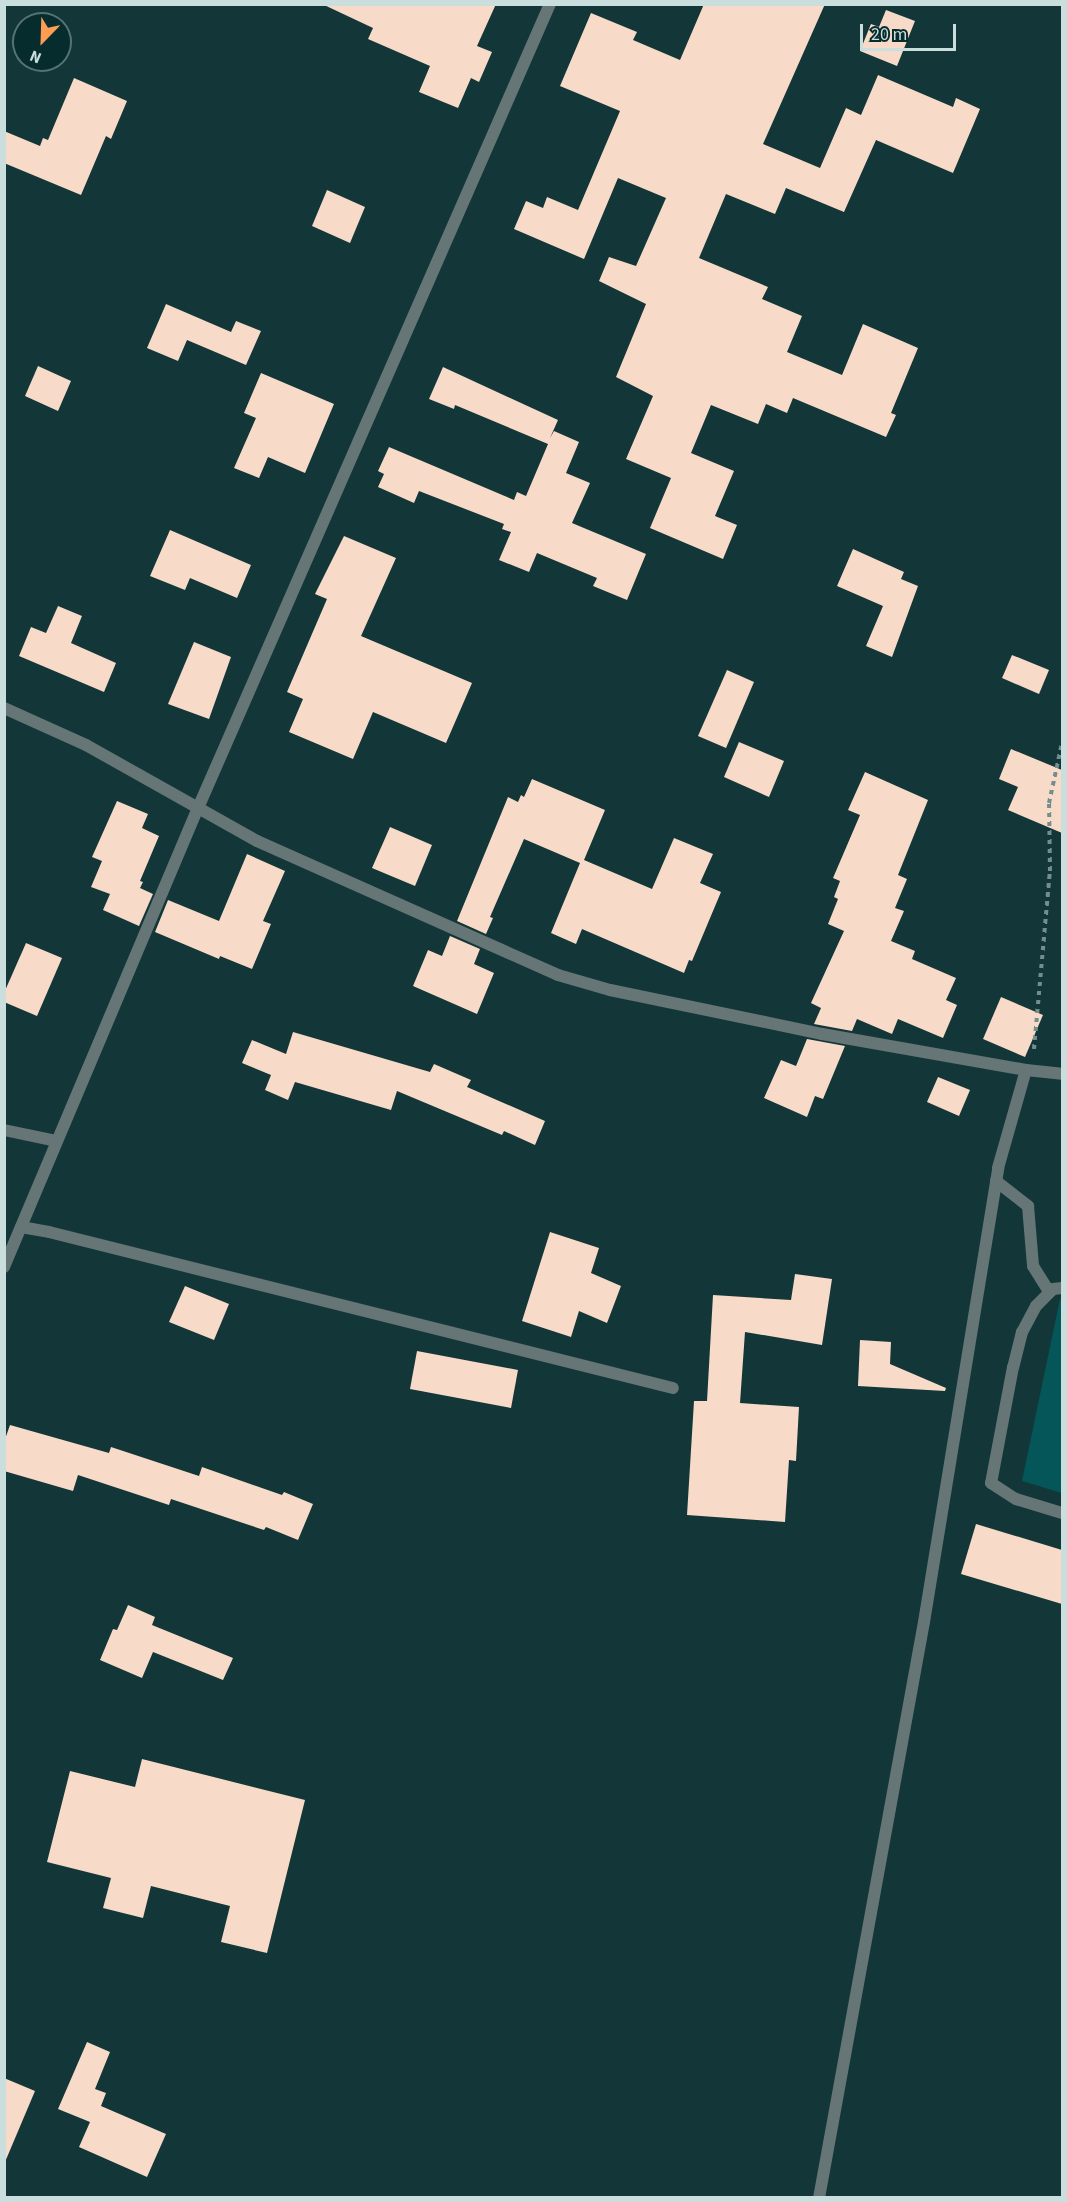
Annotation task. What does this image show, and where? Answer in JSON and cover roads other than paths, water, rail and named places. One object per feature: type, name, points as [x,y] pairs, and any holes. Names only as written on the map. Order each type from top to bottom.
[{"type":"street","points":[[4,1267],[198,808],[550,4]]},
{"type":"street","points":[[4,708],[86,744],[257,841],[558,975],[579,982],[822,1034],[1062,1074]]},
{"type":"street","points":[[819,2198],[924,1622],[996,1180],[1002,1152],[1029,1070]]},
{"type":"street","points":[[4,1130],[56,1141]]},
{"type":"street","points":[[996,1180],[1028,1206],[1034,1266],[1050,1292]]},
{"type":"street","points":[[21,1227],[49,1232],[673,1388]]},
{"type":"street","points":[[1062,1288],[1055,1288],[1050,1292],[1031,1313],[1018,1346],[991,1483],[1016,1499],[1062,1513]]}]
